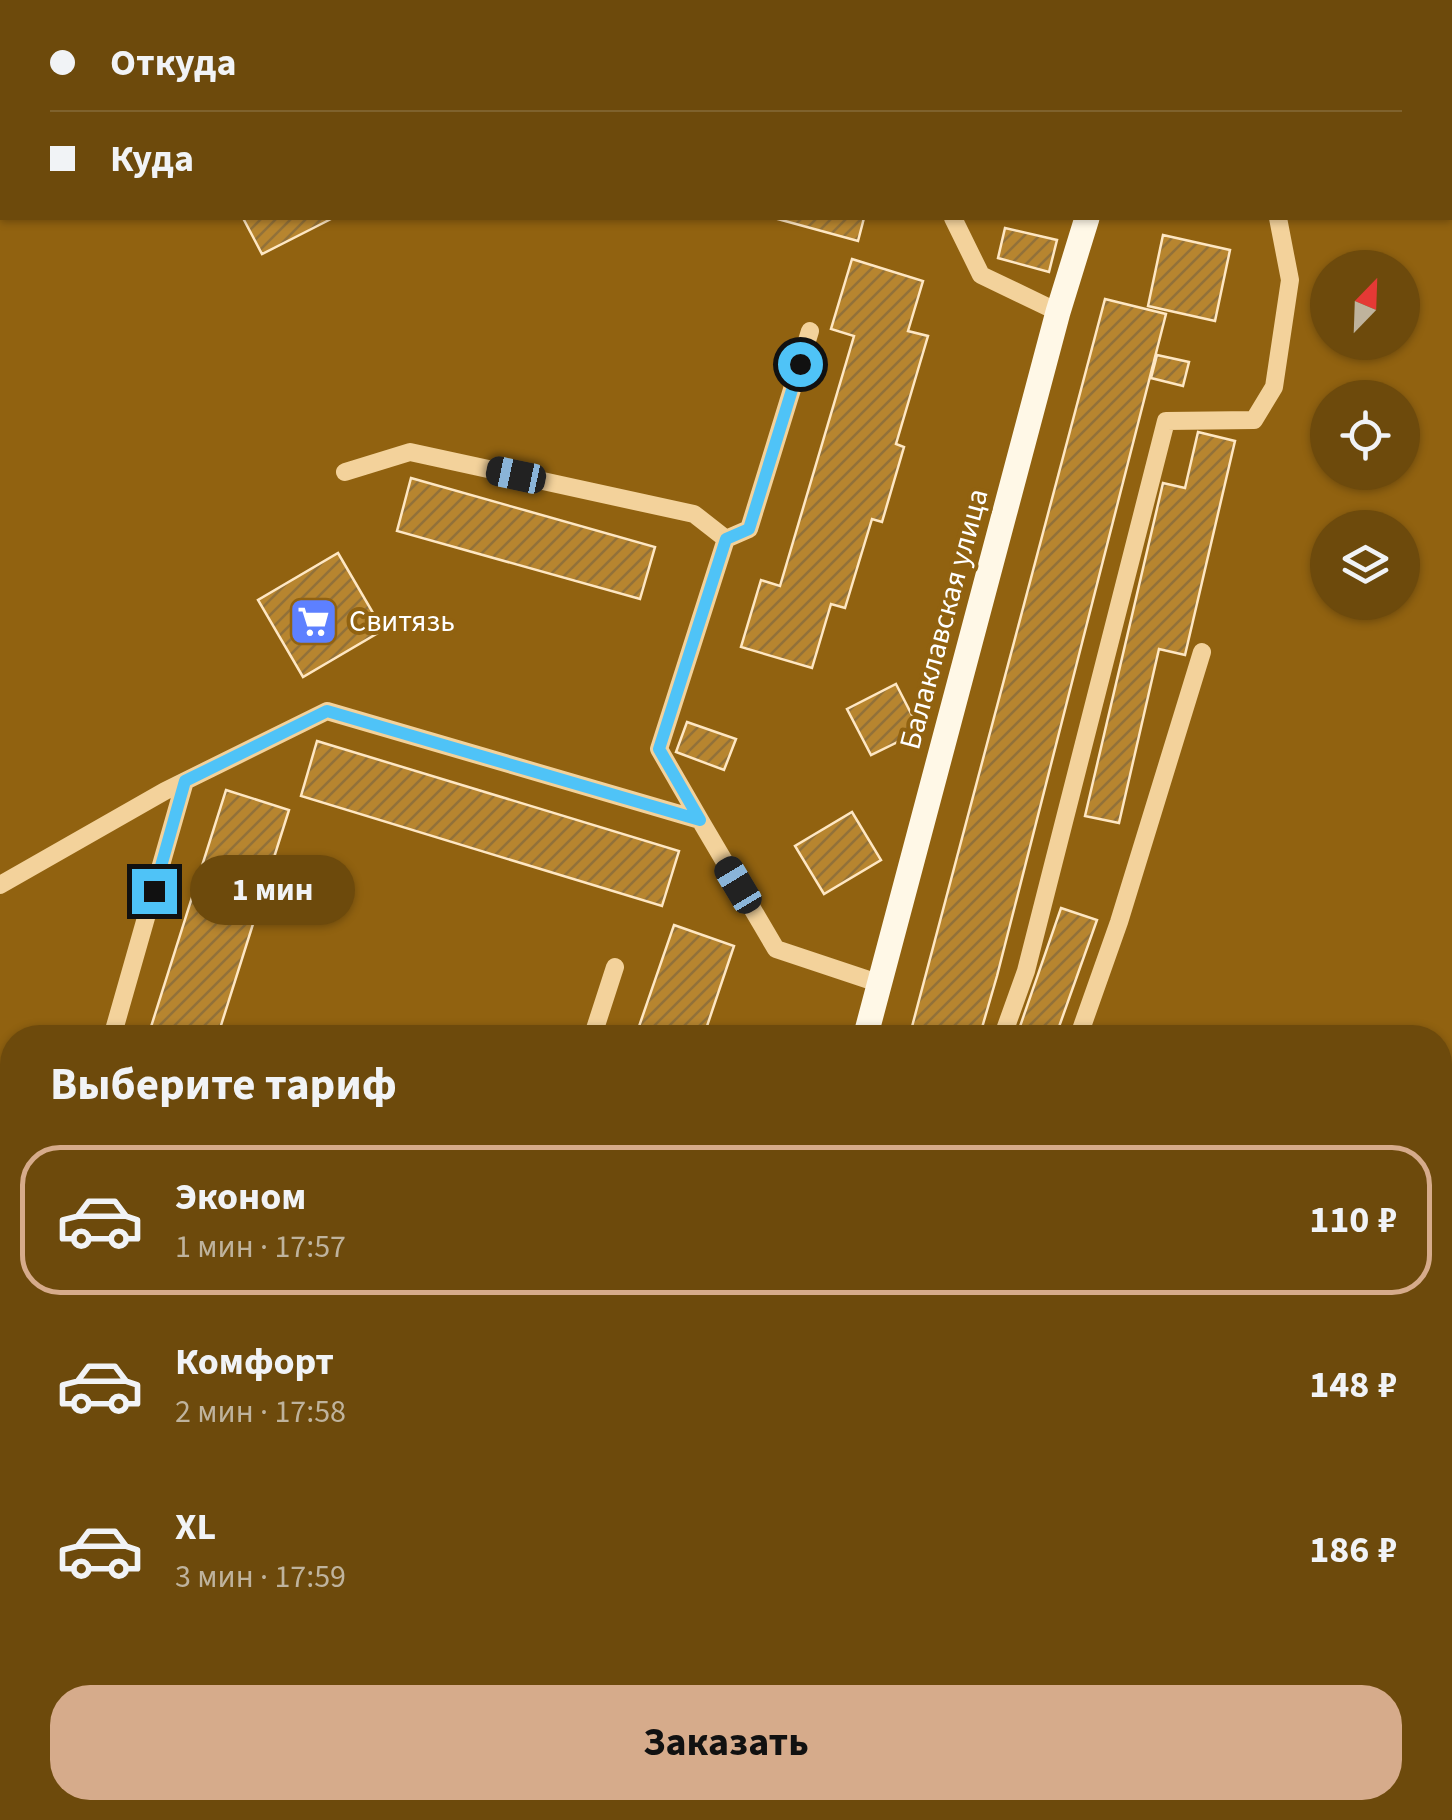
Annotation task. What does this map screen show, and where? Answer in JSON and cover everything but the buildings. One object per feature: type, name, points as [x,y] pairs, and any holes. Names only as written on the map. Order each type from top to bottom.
[{"type":"main road","name":"Балаклавская улица","points":[[869,1025],[1058,312],[1086,220]]},
{"type":"street","points":[[953,220],[982,275],[1058,312]]},
{"type":"street","points":[[1007,1025],[1026,971],[1166,421],[1254,420],[1274,388],[1290,280],[1278,220]]},
{"type":"street","points":[[810,331],[749,529],[726,539],[659,749],[776,950],[881,984]]},
{"type":"street","points":[[345,472],[410,452],[694,514],[726,539]]},
{"type":"street","points":[[1083,1025],[1119,922],[1202,652]]},
{"type":"street","points":[[0,885],[185,781],[327,711],[700,820]]},
{"type":"street","points":[[116,1025],[185,781]]},
{"type":"street","points":[[596,1025],[615,967]]},
{"type":"place","name":"Свитязь","points":[[314,621]]},
{"type":"route","points":[[154,891],[185,781],[327,711],[700,820],[659,749],[726,539],[749,529],[800,364]]}]
